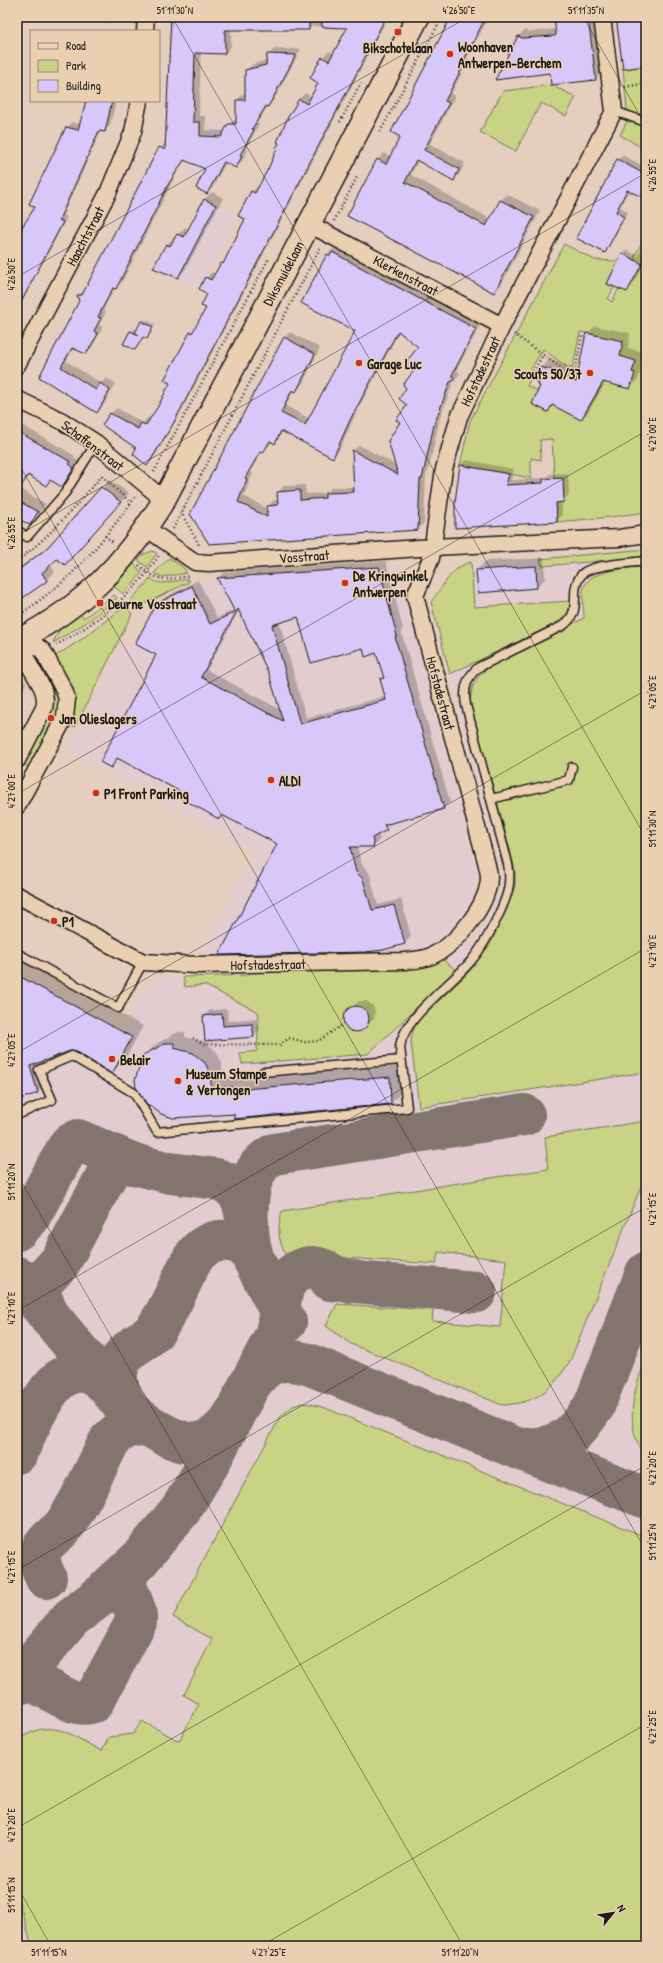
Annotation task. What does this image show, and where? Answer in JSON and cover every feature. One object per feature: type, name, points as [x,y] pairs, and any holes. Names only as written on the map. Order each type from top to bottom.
[{"type":"street","points":[[145,30],[146,17]]},
{"type":"street","name":"Diksmuidelaan","points":[[146,528],[164,500],[318,229],[418,17]]},
{"type":"street","points":[[602,17],[614,111]]},
{"type":"street","name":"Haachtstraat","points":[[17,366],[108,193],[133,132],[139,102]]},
{"type":"street","name":"Hofstadestraat","points":[[17,895],[143,962],[196,965],[325,958],[404,962],[420,960],[432,956],[447,947],[459,936],[480,906],[486,893],[489,877],[415,596],[431,558],[444,469],[459,417],[502,326],[614,111]]},
{"type":"street","name":"Klerkenstraat","points":[[318,229],[502,326]]},
{"type":"street","name":"Schaffenstraat","points":[[17,399],[62,421],[96,443],[164,500]]},
{"type":"street","points":[[21,639],[59,617],[88,595],[133,547],[146,528]]},
{"type":"street","name":"Vosstraat","points":[[146,528],[181,553],[199,563],[433,547],[619,538],[646,534]]},
{"type":"street","points":[[17,806],[23,780],[65,717],[67,709],[67,699],[64,690],[43,651],[21,639]]},
{"type":"street","points":[[17,760],[44,708],[46,701],[42,685],[27,659],[21,639]]},
{"type":"lane","points":[[614,111],[646,122]]},
{"type":"lane","points":[[17,530],[27,536],[65,493],[96,443]]},
{"type":"lane","points":[[17,1115],[52,1100],[39,1070],[72,1056],[134,1093],[157,1132],[407,1108],[401,1060],[401,1037],[406,1029],[472,960],[486,940],[509,888],[511,875],[466,705],[464,688],[468,680],[479,667],[564,625],[570,620],[575,607],[577,582],[583,573],[593,568],[646,561]]},
{"type":"lane","points":[[491,799],[569,780],[572,767]]},
{"type":"lane","points":[[17,953],[118,1008],[143,962]]},
{"type":"lane","points":[[263,1072],[401,1060]]},
{"type":"path","points":[[377,138],[442,17]]},
{"type":"path","points":[[338,126],[363,78]]},
{"type":"path","points":[[611,90],[646,83]]},
{"type":"path","points":[[182,513],[318,229],[359,172]]},
{"type":"path","points":[[17,617],[54,589],[78,567],[105,536],[145,485],[270,254]]},
{"type":"path","points":[[502,326],[568,372],[575,370],[582,336]]},
{"type":"path","points":[[531,375],[543,356]]},
{"type":"path","points":[[17,561],[57,527],[102,476],[131,503]]},
{"type":"path","points":[[43,651],[74,635],[109,611],[131,590],[146,572]]},
{"type":"path","points":[[194,1038],[204,1044],[280,1045],[288,1038],[305,1042],[318,1041],[342,1025]]},
{"type":"shaded area","points":[[212,123],[244,124],[210,189],[187,177],[191,155],[202,143]]},
{"type":"shaded area","points":[[204,199],[238,216],[199,289],[166,272]]},
{"type":"shaded area","points":[[646,549],[646,1946],[17,1946],[17,974],[122,1029],[136,1003],[145,991],[163,979],[249,975],[249,969],[385,966],[463,942],[475,945],[500,891],[502,873],[431,602],[453,573],[464,564],[565,557]]},
{"type":"shaded area","points":[[397,565],[475,862],[477,882],[473,901],[461,922],[447,939],[431,948],[412,955],[200,956],[255,852],[67,751],[125,639],[135,644],[156,604],[192,586],[217,578]]},
{"type":"green space","points":[[646,66],[646,150],[620,135],[628,119],[623,69]]},
{"type":"green space","points":[[551,85],[576,97],[566,116],[541,103],[516,151],[480,132],[503,91]]},
{"type":"green space","points":[[564,244],[595,260],[618,261],[607,284],[614,287],[608,299],[612,302],[641,244],[646,246],[646,512],[557,522],[552,439],[540,440],[541,460],[531,458],[531,478],[460,465],[470,421]],"holes":[[[580,332],[586,333],[601,387],[581,420],[552,404],[548,412],[532,404],[538,391],[527,386],[531,378],[527,376],[543,349],[568,368],[573,366]]]},
{"type":"green space","points":[[646,549],[646,557],[542,566],[540,559]]},
{"type":"green space","points":[[152,551],[157,553],[147,567],[138,560],[142,555]]},
{"type":"green space","points":[[169,558],[183,567],[187,573],[162,577],[154,573]]},
{"type":"green space","points":[[471,562],[474,607],[571,601],[568,612],[559,622],[450,674],[431,602],[443,584],[458,568]]},
{"type":"green space","points":[[134,564],[142,573],[123,594],[114,586]]},
{"type":"green space","points":[[646,566],[646,1072],[419,1107],[411,1042],[415,1026],[421,1018],[468,973],[491,943],[515,886],[515,871],[510,849],[471,707],[471,694],[474,684],[480,675],[490,667],[584,618],[583,591],[587,581],[602,573]]},
{"type":"green space","points":[[151,578],[156,582],[163,583],[188,579],[189,582],[136,608],[130,601]]},
{"type":"green space","points":[[114,595],[117,598],[90,620],[53,643],[59,630],[80,614],[84,618]]},
{"type":"green space","points":[[125,606],[132,614],[75,727],[71,726],[74,710],[54,657],[82,639]]},
{"type":"green space","points":[[42,663],[60,696],[58,714],[30,768],[21,763],[53,698],[51,689],[38,665]]},
{"type":"green space","points":[[441,958],[456,970],[368,1054],[242,1064],[240,1053],[257,1051],[258,1012],[204,985],[185,987],[183,977],[249,975],[249,969]]},
{"type":"green space","points":[[646,1121],[646,1174],[570,1361],[564,1371],[550,1387],[534,1398],[525,1402],[502,1405],[351,1344],[326,1326],[337,1304],[433,1310],[432,1321],[500,1327],[506,1260],[438,1252],[436,1264],[285,1254],[283,1249],[279,1228],[282,1211],[548,1169],[545,1137]]},
{"type":"green space","points":[[646,1359],[646,1457],[634,1434],[632,1409],[637,1384]]},
{"type":"green space","points":[[302,1403],[325,1408],[646,1537],[646,1946],[32,1946],[17,1895],[17,1741],[29,1733],[40,1729],[60,1730],[102,1751],[109,1737],[133,1734],[142,1721],[179,1741],[199,1704],[184,1695],[212,1639],[173,1617],[280,1417],[293,1406]]},
{"type":"building","points":[[171,17],[309,17],[309,30],[225,30],[225,54],[195,53],[193,122],[200,122],[200,136],[221,137],[228,124],[236,124],[236,100],[245,100],[245,70],[266,65],[267,54],[296,55],[268,107],[266,106],[252,129],[254,130],[240,155],[242,156],[236,168],[224,162],[207,194],[196,188],[205,169],[184,160],[169,183],[116,289],[113,288],[98,317],[101,318],[94,331],[98,334],[86,354],[72,348],[61,367],[96,390],[100,383],[110,390],[97,413],[39,377],[79,301],[77,295],[82,295],[159,147],[165,150]]},
{"type":"building","points":[[322,17],[386,17],[173,424],[147,466],[133,454],[136,448],[102,425],[110,413],[138,429],[141,423],[146,425],[157,408],[170,383],[164,380],[190,332],[192,333],[206,308],[201,306],[207,294],[199,289],[205,277],[211,280],[221,263],[223,264],[245,219],[238,216],[251,191],[255,193],[268,169],[279,143],[277,142],[288,117],[299,99],[307,104],[318,83],[310,78],[322,57],[329,61],[347,28],[322,27]]},
{"type":"building","points":[[451,17],[486,17],[461,65],[463,66],[445,101],[449,103],[424,150],[459,169],[454,181],[416,160],[405,182],[486,226],[500,200],[534,217],[494,293],[347,216],[377,159],[386,164],[400,137],[391,132]]},
{"type":"building","points":[[554,17],[588,17],[596,80],[551,85],[550,73],[495,80],[518,36],[522,38],[556,35]]},
{"type":"building","points":[[616,17],[646,17],[646,66],[623,69]]},
{"type":"building","points":[[86,102],[112,102],[105,132],[99,131],[59,220],[63,222],[17,310],[17,235],[35,207],[29,204],[66,127],[78,130]]},
{"type":"building","points":[[617,159],[646,175],[646,199],[627,190],[616,212],[624,217],[605,253],[576,238]]},
{"type":"building","points":[[204,199],[216,205],[178,278],[153,268],[166,244],[170,246],[177,234],[184,237]]},
{"type":"building","points":[[332,252],[476,329],[452,375],[455,380],[450,382],[434,425],[422,479],[420,479],[418,530],[209,544],[190,514],[284,337],[315,354],[296,392],[292,390],[281,413],[305,425],[355,331],[301,303],[327,254],[330,256]],"holes":[[[398,331],[418,347],[406,362],[415,369],[403,385],[406,388],[399,399],[407,405],[396,420],[400,422],[388,441],[398,475],[352,450],[354,492],[325,493],[325,498],[300,500],[300,490],[277,492],[278,505],[267,506],[267,517],[238,502],[247,479],[245,478],[260,452],[263,453],[270,441],[275,444],[281,431],[333,458],[351,418]]]},
{"type":"building","points":[[622,253],[642,264],[627,292],[607,284]]},
{"type":"building","points":[[141,321],[153,327],[147,339],[143,337],[135,350],[123,344],[130,331],[139,335],[135,333]]},
{"type":"building","name":"Scouts 50/37","points":[[586,333],[623,341],[620,356],[636,361],[632,372],[635,373],[630,389],[603,382],[581,420],[552,405],[548,412],[532,404],[540,386],[538,385],[539,383],[534,380],[541,367],[547,368],[576,382]]},
{"type":"building","points":[[17,431],[71,462],[69,464],[74,468],[62,487],[50,480],[46,486],[28,475],[17,494]]},
{"type":"building","points":[[460,465],[509,474],[506,485],[543,483],[543,479],[563,478],[564,502],[556,503],[557,522],[455,528],[455,502]]},
{"type":"building","points":[[101,487],[121,502],[65,565],[57,559],[42,573],[47,581],[17,602],[17,571],[46,549]]},
{"type":"building","points":[[17,500],[38,512],[30,525],[17,518]]},
{"type":"building","points":[[536,566],[537,588],[478,593],[476,570]]},
{"type":"building","points":[[379,567],[397,636],[395,637],[444,809],[384,825],[387,830],[372,838],[374,847],[350,847],[356,872],[363,879],[372,910],[394,905],[405,944],[383,950],[365,952],[219,955],[277,844],[222,815],[219,819],[179,797],[181,792],[117,758],[111,768],[100,762],[156,655],[135,644],[156,604],[192,586],[210,624],[235,612],[217,578]],"holes":[[[238,609],[269,674],[283,721],[201,677]],[[298,617],[311,663],[363,648],[365,657],[376,653],[384,678],[380,679],[386,700],[300,724],[272,625]]]},
{"type":"building","points":[[17,975],[132,1037],[112,1074],[75,1051],[70,1051],[30,1066],[38,1093],[17,1100]]},
{"type":"building","points":[[356,1006],[366,1009],[369,1019],[366,1029],[356,1032],[346,1029],[343,1019],[346,1009]]},
{"type":"building","points":[[222,1014],[223,1026],[252,1024],[254,1037],[205,1041],[203,1016]]},
{"type":"building","points":[[166,1043],[174,1043],[174,1048],[193,1053],[205,1063],[211,1075],[211,1088],[232,1087],[232,1090],[390,1077],[391,1104],[234,1119],[234,1114],[173,1118],[161,1114],[150,1106],[149,1107],[136,1088],[135,1080],[143,1055]]},
{"type":"taxiway","points":[[253,1257],[248,1224],[248,1199],[250,1187],[253,1177],[260,1166],[265,1160],[274,1154],[524,1115]]},
{"type":"taxiway","points":[[17,1230],[29,1218],[69,1145],[78,1140],[134,1164],[170,1173],[217,1179],[227,1183],[236,1191],[242,1200],[248,1225]]},
{"type":"taxiway","points":[[50,1318],[40,1295],[41,1283],[61,1261],[110,1169],[120,1163],[134,1164]]},
{"type":"taxiway","points":[[131,1413],[118,1386],[117,1374],[121,1360],[125,1354],[156,1329],[168,1310],[192,1260],[203,1247],[216,1242],[229,1241],[236,1242],[248,1249],[286,1322]]},
{"type":"taxiway","points":[[17,1682],[71,1618],[99,1597],[139,1560],[181,1509],[209,1463],[275,1336],[281,1299],[286,1282],[292,1275],[309,1267],[322,1269],[335,1276],[359,1282]]},
{"type":"taxiway","points":[[519,1449],[545,1447],[564,1440],[579,1426],[594,1406],[646,1273]]},
{"type":"taxiway","points":[[17,1277],[123,1405],[135,1416],[169,1437],[189,1443],[198,1443],[216,1436],[232,1418]]},
{"type":"taxiway","points":[[330,1280],[476,1292]]},
{"type":"taxiway","points":[[249,1386],[262,1371],[274,1363],[289,1361],[308,1364],[519,1449],[646,1498]]},
{"type":"taxiway","points":[[17,1453],[30,1423],[39,1407],[48,1392],[60,1380],[73,1373],[87,1373],[104,1382]]},
{"type":"taxiway","points":[[46,1578],[40,1562],[40,1555],[43,1548],[47,1541],[63,1527],[70,1517],[110,1440],[119,1432],[129,1427],[140,1425],[152,1427]]},
{"type":"taxiway","points":[[17,1684],[31,1681],[62,1697],[78,1703],[86,1704],[93,1702],[136,1622],[136,1614],[126,1581],[132,1567]]},
{"type":"place","name":"Bikschotelaan","points":[[398,32]]},
{"type":"place","name":"Woonhaven Antwerpen-Berchem","points":[[450,54]]},
{"type":"place","name":"Garage Luc","points":[[359,363]]},
{"type":"place","name":"Scouts 50/37","points":[[590,373]]},
{"type":"place","name":"De Kringwinkel Antwerpen","points":[[345,583]]},
{"type":"place","name":"Deurne Vosstraat","points":[[100,603]]},
{"type":"place","name":"Jan Olieslagers","points":[[51,718]]},
{"type":"place","name":"ALDI","points":[[271,780]]},
{"type":"place","name":"P1 Front Parking","points":[[96,793]]},
{"type":"place","name":"P1","points":[[54,921]]},
{"type":"place","name":"Belair","points":[[112,1059]]},
{"type":"place","name":"Museum Stampe & Vertongen","points":[[178,1081]]}]
